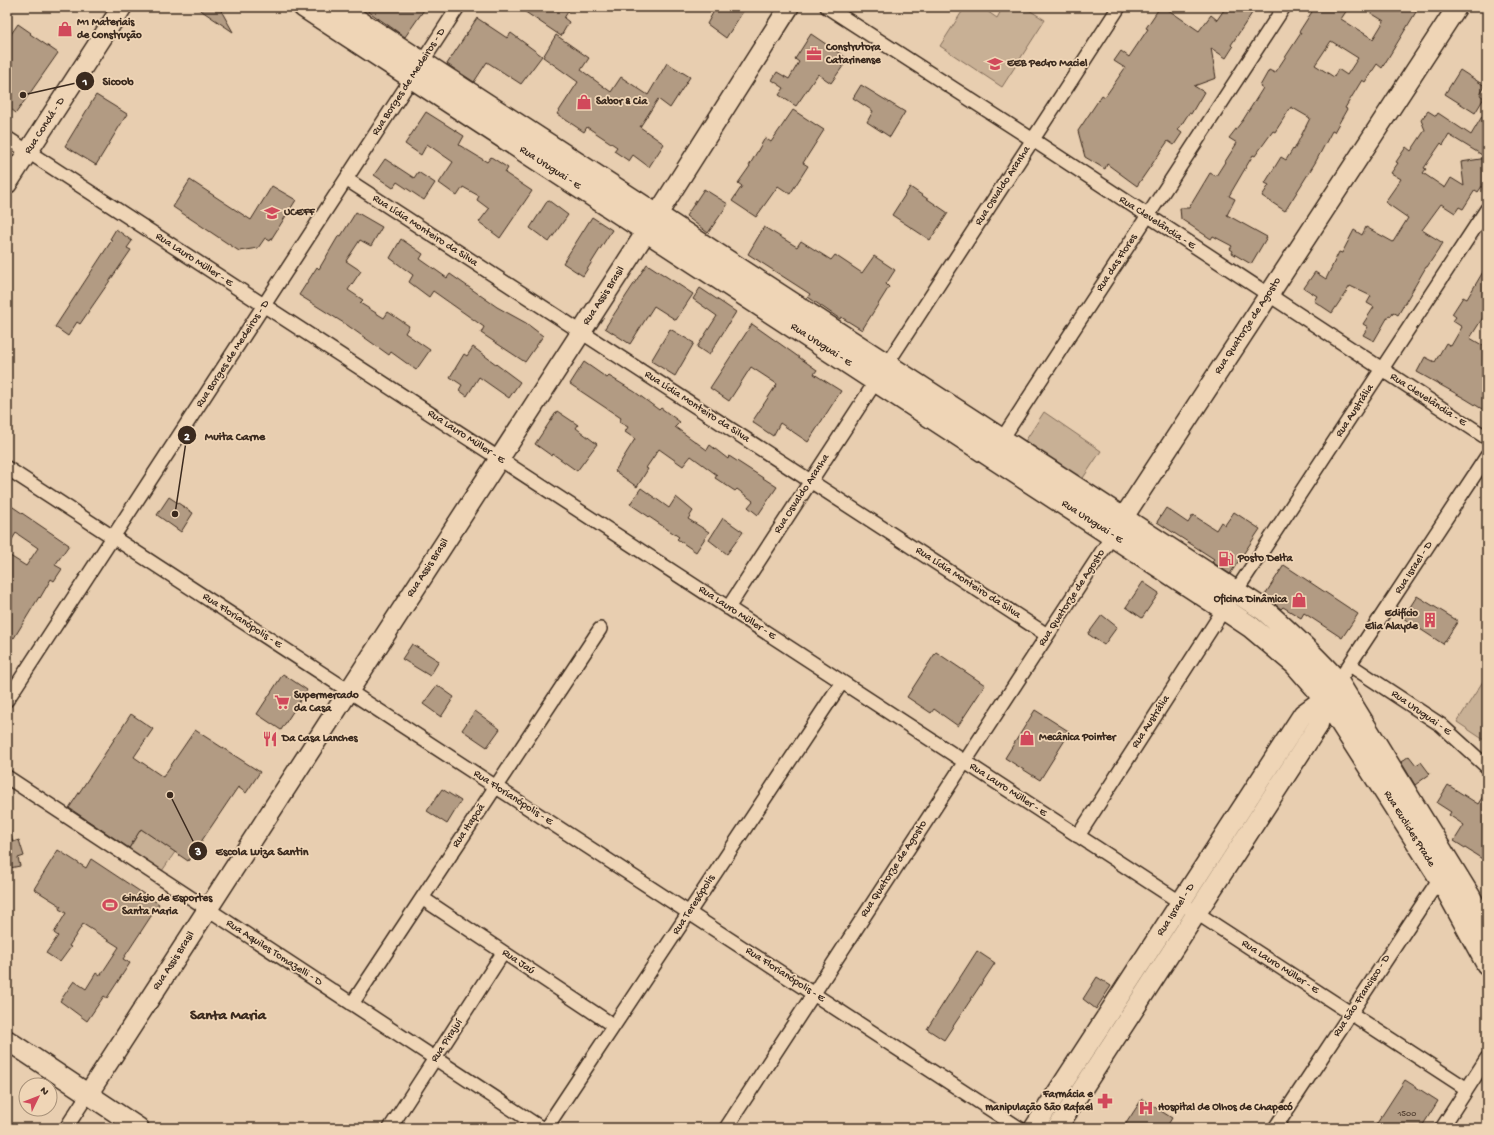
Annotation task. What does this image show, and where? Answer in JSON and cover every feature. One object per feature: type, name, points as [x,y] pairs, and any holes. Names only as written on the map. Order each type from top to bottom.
[{"type":"main road","name":"Rua Uruguai - E","points":[[304,7],[416,69],[882,373],[1112,535],[1251,627],[1295,664],[1325,698]]},
{"type":"main road","name":"Rua Uruguai - E","points":[[337,7],[416,69]]},
{"type":"main road","name":"Rua Uruguai - E","points":[[882,373],[1002,439],[1236,591],[1264,610],[1289,632],[1318,658],[1338,682]]},
{"type":"main road","name":"Rua Euclides Prade","points":[[1338,682],[1446,873],[1487,964]]},
{"type":"main road","name":"Rua Euclides Prade","points":[[1325,698],[1487,930]]},
{"type":"street","name":"Rua Condá - D","points":[[7,184],[122,7]]},
{"type":"street","name":"Rua Borges de Medeiros - D","points":[[7,700],[264,306],[416,69],[458,7]]},
{"type":"street","name":"Rua Assis Brasil","points":[[66,1128],[652,223],[789,7]]},
{"type":"street","name":"Rua Clevelândia - E","points":[[827,7],[1033,140],[1148,217],[1487,438]]},
{"type":"street","name":"Rua Osvaldo Aranha","points":[[728,608],[882,373],[1118,7]]},
{"type":"street","name":"Rua das Flores","points":[[1002,439],[1284,7]]},
{"type":"street","name":"Rua Quatorze de Agosto","points":[[726,1128],[1457,7]]},
{"type":"street","name":"Rua Lauro Müller - E","points":[[7,138],[1467,1089]]},
{"type":"street","name":"Rua Lídia Monteiro da Silva","points":[[346,179],[1048,634]]},
{"type":"street","name":"Rua Austrália","points":[[1236,591],[1487,209]]},
{"type":"street","name":"Rua Israel - D","points":[[1034,1128],[1303,714],[1325,698],[1338,682],[1487,456]]},
{"type":"street","name":"Rua Florianópolis - E","points":[[7,468],[1019,1128]]},
{"type":"street","name":"Rua Austrália","points":[[1078,836],[1224,609]]},
{"type":"street","name":"Rua Itapoã","points":[[352,1004],[600,629]]},
{"type":"street","name":"Rua Uruguai - E","points":[[1350,665],[1441,725],[1487,767]]},
{"type":"street","name":"Rua Teresópolis","points":[[546,1128],[842,682]]},
{"type":"street","name":"Rua Israel - D","points":[[1057,1128],[1318,726],[1325,698]]},
{"type":"street","name":"Rua Aquiles Tomazelli - D","points":[[7,777],[541,1128]]},
{"type":"street","name":"Rua São Francisco - D","points":[[1275,1128],[1350,1013],[1446,873]]},
{"type":"street","name":"Rua Jaú","points":[[422,898],[614,1026]]},
{"type":"street","name":"Rua Pirajuí","points":[[390,1128],[504,953]]},
{"type":"street","points":[[7,1040],[139,1128]]},
{"type":"street","points":[[1442,1128],[1487,1058]]},
{"type":"shaded area","points":[[965,7],[981,7],[997,18],[1003,7],[1024,7],[1045,20],[1002,87],[940,46]]},
{"type":"shaded area","points":[[1044,412],[1101,451],[1081,481],[1024,443]]},
{"type":"shaded area","points":[[1487,675],[1487,742],[1457,722]]},
{"type":"shaded area","points":[[141,829],[175,852],[162,871],[129,849]]},
{"type":"building","points":[[196,7],[219,7],[233,32]]},
{"type":"building","points":[[362,7],[426,7],[405,37]]},
{"type":"building","points":[[518,7],[571,7],[564,18],[569,22],[561,36]]},
{"type":"building","points":[[716,7],[746,7],[726,38],[707,24]]},
{"type":"building","points":[[1160,7],[1164,7],[1199,31],[1211,15],[1217,20],[1226,7],[1256,7],[1231,45],[1233,47],[1226,58],[1211,48],[1216,78],[1194,86],[1204,92],[1191,114],[1189,113],[1178,130],[1182,133],[1174,145],[1168,141],[1137,186],[1107,164],[1105,169],[1085,157],[1078,131],[1102,95],[1105,97],[1125,68],[1114,61],[1121,51],[1129,57],[1148,29],[1146,28]]},
{"type":"building","points":[[1315,7],[1349,7],[1341,19],[1373,39],[1384,21],[1361,7],[1419,7],[1382,68],[1377,64],[1365,82],[1362,80],[1345,108],[1347,109],[1334,132],[1332,131],[1315,163],[1285,211],[1262,196],[1269,185],[1265,183],[1281,157],[1286,160],[1293,149],[1294,150],[1310,118],[1291,107],[1275,132],[1273,131],[1255,156],[1253,155],[1229,196],[1235,199],[1227,215],[1267,237],[1251,264],[1232,253],[1233,251],[1230,249],[1232,246],[1213,236],[1211,239],[1181,219],[1180,208],[1189,208],[1210,173],[1216,176],[1237,143],[1229,138],[1243,120],[1263,88],[1260,86],[1269,70],[1275,73],[1301,33],[1299,32]],"holes":[[[1331,41],[1358,58],[1347,75],[1338,69],[1334,77],[1315,65]]]},
{"type":"building","points":[[477,18],[507,38],[511,33],[542,56],[521,84],[487,62],[474,82],[447,64]]},
{"type":"building","points":[[18,24],[58,53],[16,113],[7,106],[7,40]]},
{"type":"building","points":[[811,34],[848,59],[831,83],[818,74],[796,106],[779,95],[784,88],[772,80],[777,72],[789,79],[799,62],[795,59]]},
{"type":"building","points":[[556,35],[589,58],[581,70],[611,92],[621,77],[648,95],[667,63],[690,77],[670,108],[658,99],[640,127],[664,144],[649,167],[633,155],[629,161],[614,151],[617,147],[587,127],[584,132],[557,114],[578,82],[543,57]]},
{"type":"building","points":[[1460,70],[1485,86],[1480,95],[1484,98],[1475,113],[1445,94]]},
{"type":"building","points":[[861,85],[905,112],[890,137],[867,122],[873,111],[853,98]]},
{"type":"building","points":[[96,95],[127,114],[96,165],[65,146]]},
{"type":"building","points":[[1487,108],[1487,158],[1487,179],[1478,192],[1475,190],[1463,209],[1459,207],[1455,213],[1441,204],[1422,230],[1443,243],[1426,267],[1398,315],[1393,312],[1391,316],[1389,315],[1374,341],[1363,335],[1368,327],[1363,324],[1374,307],[1367,303],[1371,296],[1350,286],[1332,313],[1314,301],[1317,296],[1304,288],[1315,272],[1326,279],[1339,252],[1342,253],[1354,230],[1362,235],[1366,227],[1393,242],[1408,218],[1385,202],[1401,179],[1391,173],[1398,163],[1396,162],[1406,147],[1411,151],[1425,130],[1421,120],[1428,111],[1436,116],[1438,113],[1471,135]],"holes":[[[1449,135],[1487,158],[1461,162],[1464,186],[1451,178],[1445,188],[1423,173],[1426,169],[1424,168],[1441,143],[1443,145]]]},
{"type":"building","points":[[793,110],[824,130],[803,163],[808,166],[790,194],[778,186],[756,217],[732,201],[742,186],[738,183],[750,166],[765,138],[771,142]]},
{"type":"building","points":[[426,112],[464,136],[459,145],[487,162],[491,157],[508,168],[505,173],[532,191],[500,238],[479,222],[489,209],[477,200],[479,196],[463,187],[457,196],[439,183],[453,162],[427,144],[421,155],[405,144]]},
{"type":"building","points":[[385,159],[414,178],[418,172],[435,183],[424,200],[397,182],[393,188],[374,175]]},
{"type":"building","name":"UCEFF","points":[[190,180],[251,220],[272,186],[296,200],[270,241],[265,238],[258,248],[239,251],[173,207]]},
{"type":"building","points":[[910,187],[948,213],[930,240],[892,215]]},
{"type":"building","points":[[704,189],[728,204],[708,233],[686,216]]},
{"type":"building","points":[[548,200],[568,215],[549,242],[530,228]]},
{"type":"building","points":[[356,212],[382,227],[371,246],[360,240],[346,261],[361,271],[348,290],[363,300],[360,303],[384,318],[388,312],[409,326],[405,333],[430,350],[416,370],[391,352],[389,355],[347,325],[299,295],[317,267],[319,269],[339,235],[341,236]]},
{"type":"building","points":[[592,217],[612,230],[583,276],[563,263]]},
{"type":"building","points":[[764,227],[797,247],[801,241],[831,260],[835,255],[862,273],[874,256],[895,270],[886,284],[889,287],[862,330],[841,317],[840,319],[808,297],[810,294],[748,254]]},
{"type":"building","points":[[116,229],[132,241],[127,248],[131,250],[80,324],[77,322],[68,336],[55,327],[112,240],[110,239]]},
{"type":"building","points":[[401,239],[423,254],[420,259],[447,278],[450,274],[497,307],[526,323],[543,336],[525,362],[481,333],[484,327],[433,291],[429,297],[409,282],[413,275],[390,258]]},
{"type":"building","points":[[647,264],[693,294],[676,320],[654,306],[630,344],[605,328]]},
{"type":"building","points":[[1487,265],[1487,311],[1470,338],[1487,348],[1487,412],[1417,372],[1425,357],[1435,362],[1446,343],[1451,346],[1462,327],[1453,321],[1456,317],[1452,314],[1463,297],[1467,299]]},
{"type":"building","points":[[700,288],[736,312],[709,355],[697,347],[717,316],[693,299]]},
{"type":"building","points":[[752,324],[817,370],[814,374],[841,391],[808,442],[780,423],[773,436],[752,422],[777,384],[751,367],[729,401],[710,388]]},
{"type":"building","points":[[670,329],[694,343],[675,376],[651,361]]},
{"type":"building","points":[[473,347],[520,382],[509,398],[479,377],[467,396],[459,390],[462,385],[450,377],[464,354],[467,356]]},
{"type":"building","points":[[584,362],[607,378],[609,376],[635,392],[659,410],[661,408],[680,422],[675,427],[707,450],[710,445],[728,459],[729,456],[777,487],[758,515],[748,507],[753,501],[737,489],[735,491],[715,478],[717,475],[691,456],[683,466],[659,449],[646,468],[648,469],[637,487],[615,471],[635,439],[625,432],[628,427],[619,422],[621,418],[570,384]]},
{"type":"building","points":[[557,411],[578,425],[576,428],[597,444],[577,471],[553,454],[552,456],[535,444]]},
{"type":"building","points":[[641,488],[669,508],[676,497],[693,511],[688,519],[709,532],[696,552],[677,539],[679,537],[630,504]]},
{"type":"building","points":[[169,497],[193,513],[181,532],[157,515]]},
{"type":"building","points":[[7,503],[69,545],[55,565],[62,569],[54,581],[51,579],[14,638],[7,634],[7,554],[26,566],[38,548],[16,533],[7,548]]},
{"type":"building","points":[[1166,508],[1188,523],[1193,515],[1216,530],[1221,522],[1225,525],[1234,512],[1260,529],[1230,574],[1212,562],[1214,559],[1157,522]]},
{"type":"building","points":[[723,518],[743,532],[727,554],[709,540]]},
{"type":"building","points":[[1284,565],[1358,614],[1342,638],[1304,613],[1301,618],[1283,607],[1281,609],[1264,596]]},
{"type":"building","points":[[1143,582],[1159,593],[1142,618],[1126,607]]},
{"type":"building","name":"Edifício Elia Alayde","points":[[1417,596],[1458,621],[1443,644],[1403,618]]},
{"type":"building","points":[[1102,615],[1117,627],[1104,645],[1088,634]]},
{"type":"building","points":[[412,644],[439,661],[430,676],[402,659]]},
{"type":"building","points":[[936,652],[985,685],[958,726],[934,709],[931,713],[907,697]]},
{"type":"building","name":"Supermercado da Casa","points":[[283,674],[307,690],[281,730],[257,714]]},
{"type":"building","points":[[437,685],[454,697],[441,717],[423,704]]},
{"type":"building","points":[[1035,710],[1070,732],[1040,780],[1005,758]]},
{"type":"building","points":[[475,711],[500,729],[487,747],[462,730]]},
{"type":"building","points":[[131,714],[153,729],[134,757],[163,777],[195,730],[260,772],[246,793],[238,787],[188,861],[141,829],[129,848],[69,808]]},
{"type":"building","points":[[1409,756],[1416,765],[1421,762],[1430,774],[1415,785],[1401,762]]},
{"type":"building","points":[[1448,785],[1478,804],[1487,790],[1487,862],[1454,841],[1464,825],[1449,815],[1451,812],[1437,803]]},
{"type":"building","points":[[442,789],[461,801],[447,824],[427,811]]},
{"type":"building","points":[[7,831],[10,831],[13,842],[19,840],[24,856],[18,858],[20,866],[10,868],[9,863],[7,863]]},
{"type":"building","points":[[58,850],[86,868],[91,859],[159,904],[123,959],[130,963],[107,998],[104,996],[87,1021],[60,1001],[74,981],[86,989],[96,973],[100,976],[119,947],[83,924],[69,946],[71,947],[60,962],[46,953],[58,936],[54,933],[66,913],[59,909],[61,906],[34,889]]},
{"type":"building","points":[[977,951],[995,963],[944,1040],[927,1029]]},
{"type":"building","points":[[1097,977],[1111,986],[1096,1009],[1083,999]]},
{"type":"building","points":[[1405,1080],[1438,1101],[1421,1128],[1374,1128]]},
{"type":"building","name":"Hospital de Olhos de Chapecó","points":[[1142,1099],[1172,1118],[1166,1128],[1123,1128]]},
{"type":"place","name":"M1 Materiais de Construção","points":[[65,29]]},
{"type":"place","name":"Construtora Catarinense","points":[[814,54]]},
{"type":"place","name":"EEB Pedro Maciel","points":[[995,64]]},
{"type":"place","name":"Sicoob","points":[[23,95]]},
{"type":"place","name":"Sabor & Cia","points":[[584,102]]},
{"type":"place","name":"UCEFF","points":[[272,213]]},
{"type":"place","name":"Muita Carne","points":[[175,514]]},
{"type":"place","name":"Posto Delta","points":[[1226,559]]},
{"type":"place","name":"Oficina Dinâmica","points":[[1299,600]]},
{"type":"place","name":"Edifício Elia Alayde","points":[[1430,620]]},
{"type":"place","name":"Supermercado da Casa","points":[[282,702]]},
{"type":"place","name":"Mecânica Pointer","points":[[1027,738]]},
{"type":"place","name":"Da Casa Lanches","points":[[270,739]]},
{"type":"place","name":"Escola Luiza Santin","points":[[170,795]]},
{"type":"place","name":"Ginásio de Esportes Santa Maria","points":[[110,905]]},
{"type":"place","name":"Farmácia e manipulação São Rafael","points":[[1105,1101]]},
{"type":"place","name":"Hospital de Olhos de Chapecó","points":[[1146,1108]]},
{"type":"district","name":"Santa Maria","points":[[228,1016]]}]
